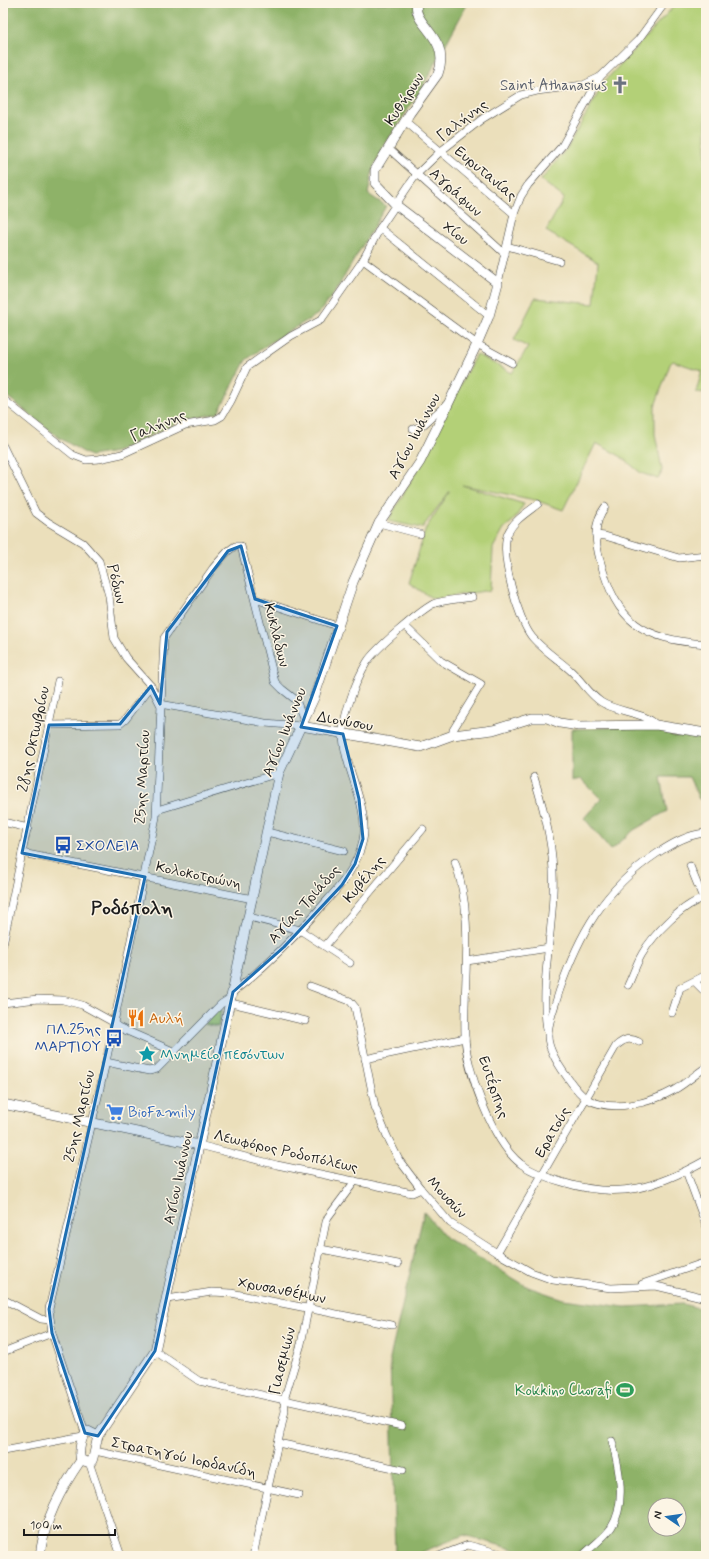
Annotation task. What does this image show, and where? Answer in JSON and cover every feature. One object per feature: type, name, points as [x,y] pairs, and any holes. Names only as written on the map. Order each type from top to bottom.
[{"type":"street","name":"Κυθήρων","points":[[396,205],[375,183],[375,170],[405,121],[438,74],[442,58],[439,44],[416,10],[417,3]]},
{"type":"street","name":"Γαλήνης","points":[[3,400],[74,456],[86,460],[99,460],[127,452],[185,426],[215,420],[222,416],[247,367],[291,336],[321,320],[363,260],[380,228],[417,174],[441,152],[482,119],[521,95],[536,91],[582,85],[600,78],[638,40],[665,3]]},
{"type":"street","name":"Αγίου Ιωάννου","points":[[98,1436],[155,1351],[280,773],[314,698],[352,582],[379,523],[420,462],[489,316],[514,214],[528,185],[562,146],[600,78]]},
{"type":"street","name":"Ευρυτανίας","points":[[405,121],[514,214]]},
{"type":"street","name":"Αγράφων","points":[[388,149],[505,254]]},
{"type":"street","name":"Χίου","points":[[396,205],[498,283]]},
{"type":"street","points":[[380,228],[489,316]]},
{"type":"street","points":[[507,246],[559,261]]},
{"type":"street","points":[[363,260],[477,344],[512,363]]},
{"type":"street","points":[[3,400],[3,420]]},
{"type":"street","points":[[413,429],[422,426],[448,403]]},
{"type":"street","name":"Ρόδων","points":[[3,446],[36,513],[83,544],[95,556],[102,571],[109,596],[114,638],[126,658],[151,686],[160,704]]},
{"type":"street","points":[[538,504],[513,525],[507,534],[505,545],[512,593],[526,627],[531,636],[573,672],[593,696],[611,707],[652,720],[656,725]]},
{"type":"street","points":[[605,507],[598,520],[596,535],[598,553],[610,591],[617,606],[637,625],[658,636],[676,641],[706,644]]},
{"type":"street","points":[[379,523],[420,534]]},
{"type":"street","points":[[596,535],[605,536],[679,558],[706,555]]},
{"type":"street","name":"25ης Μαρτίου","points":[[84,1434],[52,1333],[49,1309],[106,1062],[145,877],[157,810],[160,704],[164,638],[213,568],[228,551],[235,546],[241,546]]},
{"type":"street","name":"Κυκλάδων","points":[[241,546],[276,682],[296,700],[303,723]]},
{"type":"street","name":"Αγίας Τριάδος","points":[[106,1062],[153,1070],[157,1069],[221,1004],[232,997],[272,959],[342,885],[355,864],[363,839],[359,799],[347,758],[343,734],[348,709],[367,663],[383,644],[434,604],[472,597]]},
{"type":"street","points":[[255,599],[337,626]]},
{"type":"street","points":[[405,626],[441,661],[481,684],[453,730],[454,735]]},
{"type":"street","name":"28ης Οκτωβρίου","points":[[3,944],[58,681]]},
{"type":"street","points":[[49,725],[120,724],[125,720],[151,686]]},
{"type":"street","name":"Διονύσου","points":[[160,704],[266,724],[303,723],[343,734],[420,747],[454,735],[493,730],[532,718],[547,718],[560,723],[584,726],[656,725],[706,733]]},
{"type":"street","points":[[157,810],[280,773]]},
{"type":"street","points":[[534,777],[547,818],[553,856],[553,894],[544,999],[548,1036],[553,1053],[560,1068],[587,1099],[601,1104],[621,1106],[650,1101],[674,1090],[706,1067]]},
{"type":"street","points":[[3,822],[28,828]]},
{"type":"street","name":"Κυβέλης","points":[[325,946],[423,829]]},
{"type":"street","points":[[267,832],[344,851]]},
{"type":"street","points":[[548,1036],[556,1002],[576,950],[588,925],[603,903],[618,885],[641,864],[678,841],[693,835],[706,833]]},
{"type":"street","name":"Κολοκοτρώνη","points":[[22,853],[253,899]]},
{"type":"street","name":"Ευτέρπης","points":[[455,862],[464,890],[467,961],[465,1038],[473,1076],[487,1116],[506,1149],[520,1163],[542,1176],[590,1190],[615,1191],[658,1184],[706,1160]]},
{"type":"street","points":[[628,985],[642,953],[662,929],[680,911],[705,898],[690,866]]},
{"type":"street","points":[[249,917],[300,930],[350,963]]},
{"type":"street","points":[[467,961],[549,948]]},
{"type":"street","points":[[672,1013],[680,988],[695,982],[706,975]]},
{"type":"street","points":[[695,982],[706,993]]},
{"type":"street","name":"Μουσών","points":[[310,986],[350,1000],[355,1007],[375,1107],[386,1136],[399,1160],[450,1223],[497,1254],[532,1272],[553,1280],[611,1288],[634,1287],[656,1283],[706,1262]]},
{"type":"street","points":[[232,997],[306,1021]]},
{"type":"street","points":[[3,1003],[38,999],[63,1000],[82,1005],[114,1024],[175,1052]]},
{"type":"street","points":[[365,1059],[465,1038]]},
{"type":"street","name":"Ερατούς","points":[[497,1254],[616,1046],[624,1040],[632,1038],[639,1042]]},
{"type":"street","name":"Λεωφόρος Ροδοπόλεως","points":[[3,1104],[92,1124],[199,1145],[277,1165],[412,1193],[421,1189]]},
{"type":"street","points":[[686,1171],[706,1225]]},
{"type":"street","name":"Γιασεμιών","points":[[253,1556],[285,1412],[284,1400],[293,1374],[328,1217],[355,1181]]},
{"type":"street","points":[[321,1249],[398,1264]]},
{"type":"street","points":[[656,1283],[706,1298]]},
{"type":"street","name":"Χρυσανθέμων","points":[[167,1299],[212,1292],[231,1293],[392,1325]]},
{"type":"street","points":[[3,1299],[41,1319],[50,1320]]},
{"type":"street","points":[[3,1352],[52,1333]]},
{"type":"street","points":[[155,1351],[199,1380],[402,1426]]},
{"type":"street","points":[[3,1451],[92,1432],[98,1436],[93,1458],[85,1461],[66,1481],[45,1528],[40,1556]]},
{"type":"street","points":[[84,1434],[79,1455],[85,1461],[121,1556]]},
{"type":"street","points":[[582,1556],[611,1527],[619,1508],[619,1466],[612,1440]]},
{"type":"street","points":[[278,1443],[403,1470]]},
{"type":"street","name":"Στρατηγού Ιορδανίδη","points":[[95,1451],[299,1495]]},
{"type":"street","points":[[439,1556],[468,1546],[509,1556]]},
{"type":"highlighted area","points":[[241,546],[255,599],[337,626],[301,727],[343,734],[359,799],[363,839],[355,864],[342,885],[284,947],[233,992],[155,1351],[98,1436],[85,1433],[52,1333],[49,1309],[145,877],[22,853],[49,725],[120,724],[151,686],[160,704],[167,632],[228,551]]},
{"type":"green space","points":[[3,3],[468,3],[422,88],[382,149],[373,169],[368,194],[386,206],[335,292],[318,314],[268,344],[246,360],[218,413],[178,422],[116,452],[90,456],[58,437],[3,393]]},
{"type":"green space","points":[[677,3],[706,3],[706,393],[696,392],[702,371],[673,361],[670,364],[655,406],[655,434],[662,469],[658,479],[641,473],[620,456],[596,443],[563,510],[535,500],[462,485],[524,504],[514,520],[504,528],[493,548],[491,590],[433,599],[409,583],[426,528],[450,491],[422,528],[388,521],[420,465],[476,354],[512,373],[528,347],[514,340],[535,298],[594,304],[598,262],[546,231],[564,198],[541,180],[567,148],[605,81]]},
{"type":"green space","points":[[627,727],[665,730],[672,736],[677,737],[683,735],[706,736],[706,801],[699,799],[689,777],[661,777],[667,811],[634,830],[611,850],[584,818],[601,799],[581,779],[572,781],[572,729]]},
{"type":"green space","points":[[218,1011],[221,1011],[218,1027],[205,1024]]},
{"type":"green space","points":[[424,1212],[446,1238],[528,1287],[563,1299],[625,1307],[682,1304],[706,1310],[706,1556],[537,1556],[464,1535],[412,1556],[395,1556],[390,1358]]},
{"type":"place","name":"Saint Athanasius","points":[[620,85]]},
{"type":"place","name":"ΣΧΟΛΕΙΑ","points":[[63,845]]},
{"type":"place","name":"Αυλή","points":[[136,1018]]},
{"type":"place","name":"ΠΛ.25ης ΜΑΡΤΙΟΥ","points":[[114,1038]]},
{"type":"place","name":"Μνημείο πεσόντων","points":[[147,1054]]},
{"type":"place","name":"BioFamily","points":[[115,1112]]},
{"type":"place","name":"Kokkino Chorafi","points":[[625,1390]]},
{"type":"district","name":"Ροδόπολη","points":[[132,907]]}]
